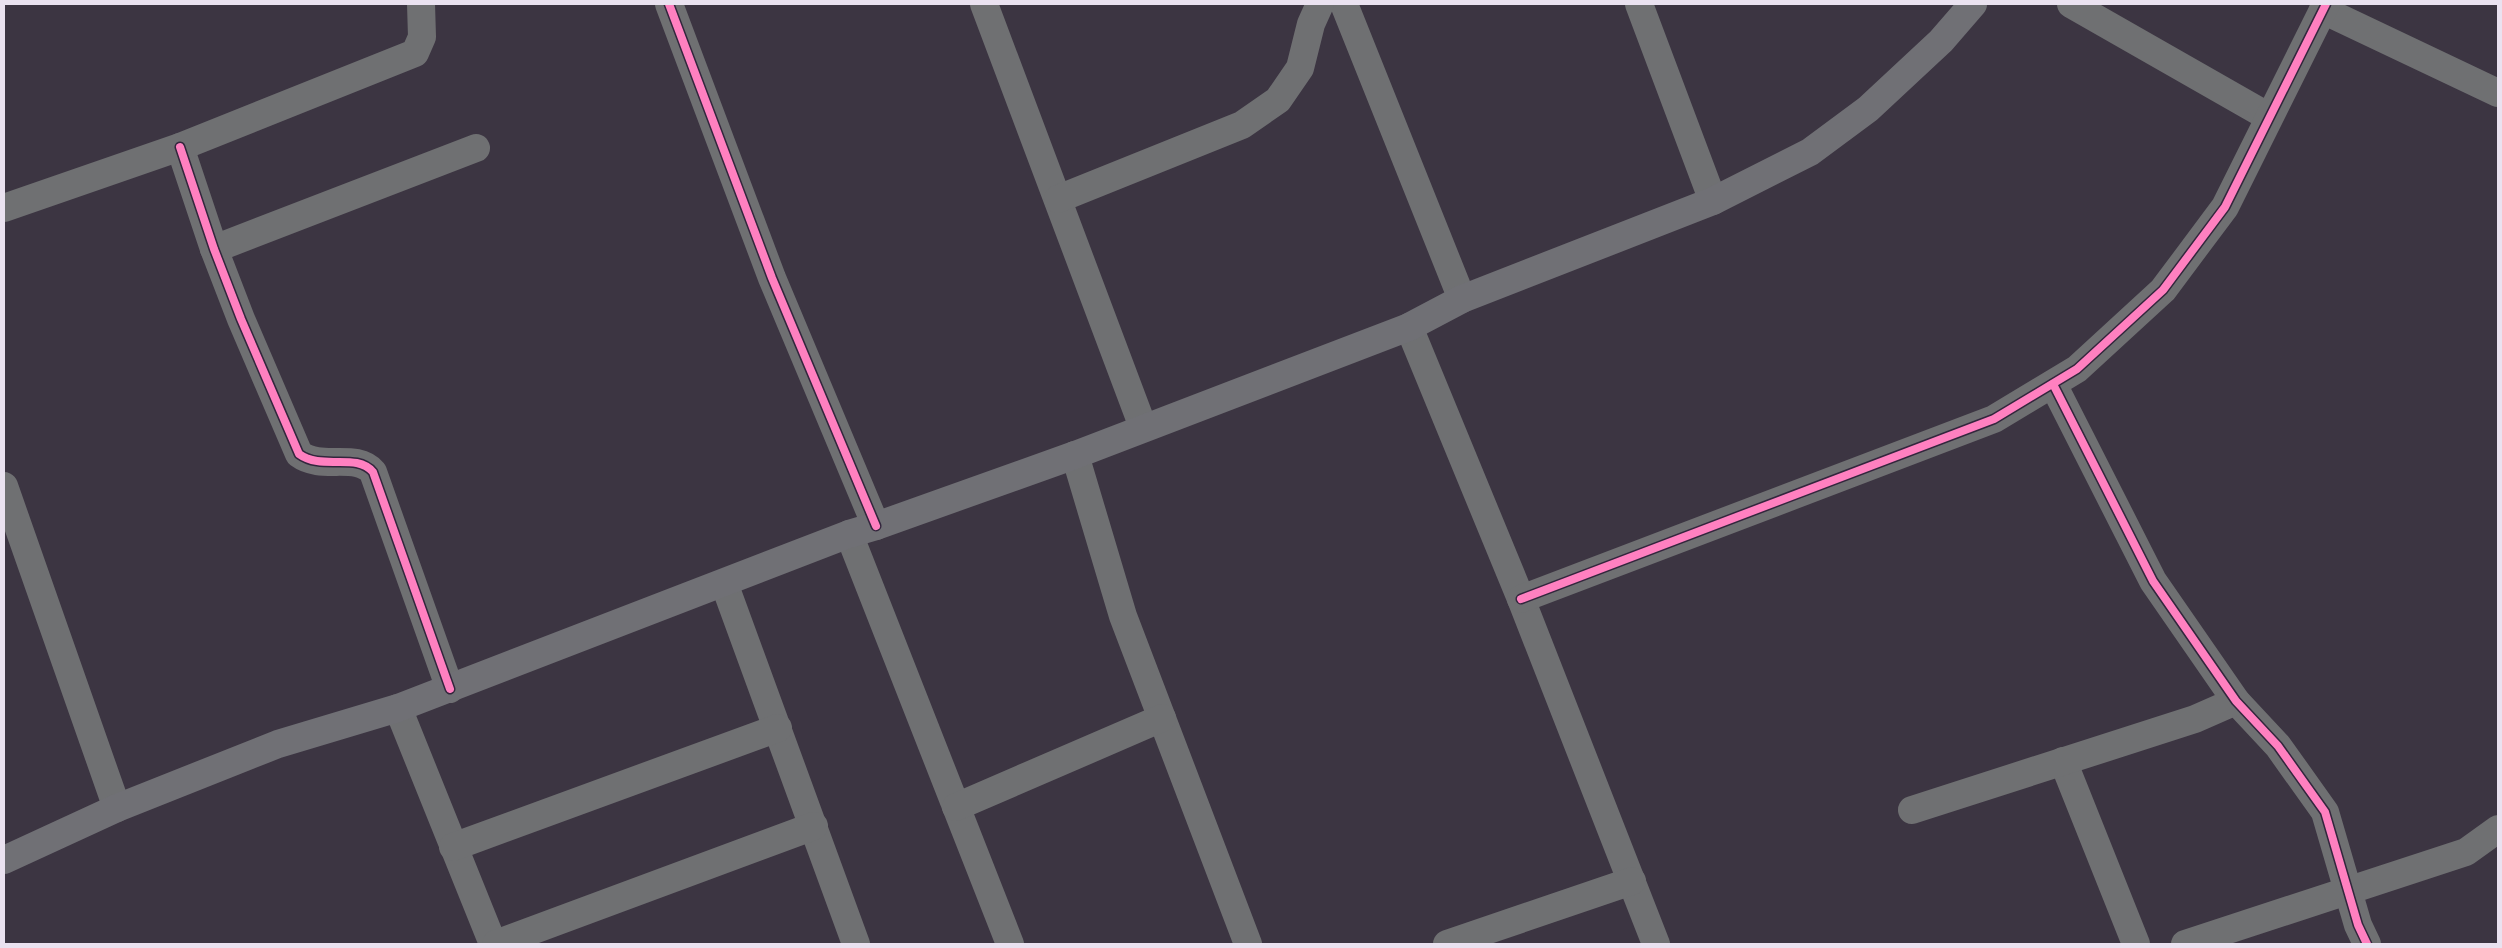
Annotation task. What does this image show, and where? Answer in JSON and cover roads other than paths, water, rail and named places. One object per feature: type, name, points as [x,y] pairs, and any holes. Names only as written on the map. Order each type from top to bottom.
[{"type":"main road","points":[[4,860],[117,808],[278,744],[398,708],[849,534],[1076,455],[1143,427],[1409,327],[1462,299],[1713,201],[1810,152],[1868,108],[1941,41],[1973,4]]},
{"type":"street","points":[[4,208],[180,147],[415,53],[422,37],[421,4]]},
{"type":"street","points":[[669,4],[772,278],[876,526]]},
{"type":"street","points":[[984,4],[1143,427]]},
{"type":"street","points":[[1058,198],[1242,125],[1278,100],[1300,68],[1311,24],[1320,4]]},
{"type":"street","points":[[1344,4],[1462,299]]},
{"type":"street","points":[[1639,4],[1713,201]]},
{"type":"street","points":[[2070,4],[2269,117]]},
{"type":"street","points":[[1521,598],[1994,419],[2077,369],[2163,290],[2225,207],[2324,7],[2498,93]]},
{"type":"street","points":[[180,147],[214,249],[241,319],[299,454],[315,462],[361,463],[368,466],[373,472],[450,688]]},
{"type":"street","points":[[214,249],[476,148]]},
{"type":"street","points":[[1409,327],[1521,598],[1656,944]]},
{"type":"street","points":[[2053,384],[2153,581],[2236,701],[2278,746],[2325,812],[2358,925],[2367,944]]},
{"type":"street","points":[[1076,455],[1123,616],[1248,944]]},
{"type":"street","points":[[6,499],[117,808]]},
{"type":"street","points":[[849,534],[1010,944]]},
{"type":"street","points":[[724,583],[856,944]]},
{"type":"street","points":[[1912,810],[2196,719],[2236,701]]},
{"type":"street","points":[[398,708],[494,944],[814,826]]},
{"type":"street","points":[[956,807],[1162,718]]},
{"type":"street","points":[[453,847],[778,728]]},
{"type":"street","points":[[2063,762],[2136,944]]},
{"type":"street","points":[[2186,944],[2466,852],[2498,829]]},
{"type":"street","points":[[1447,944],[1632,881]]}]
